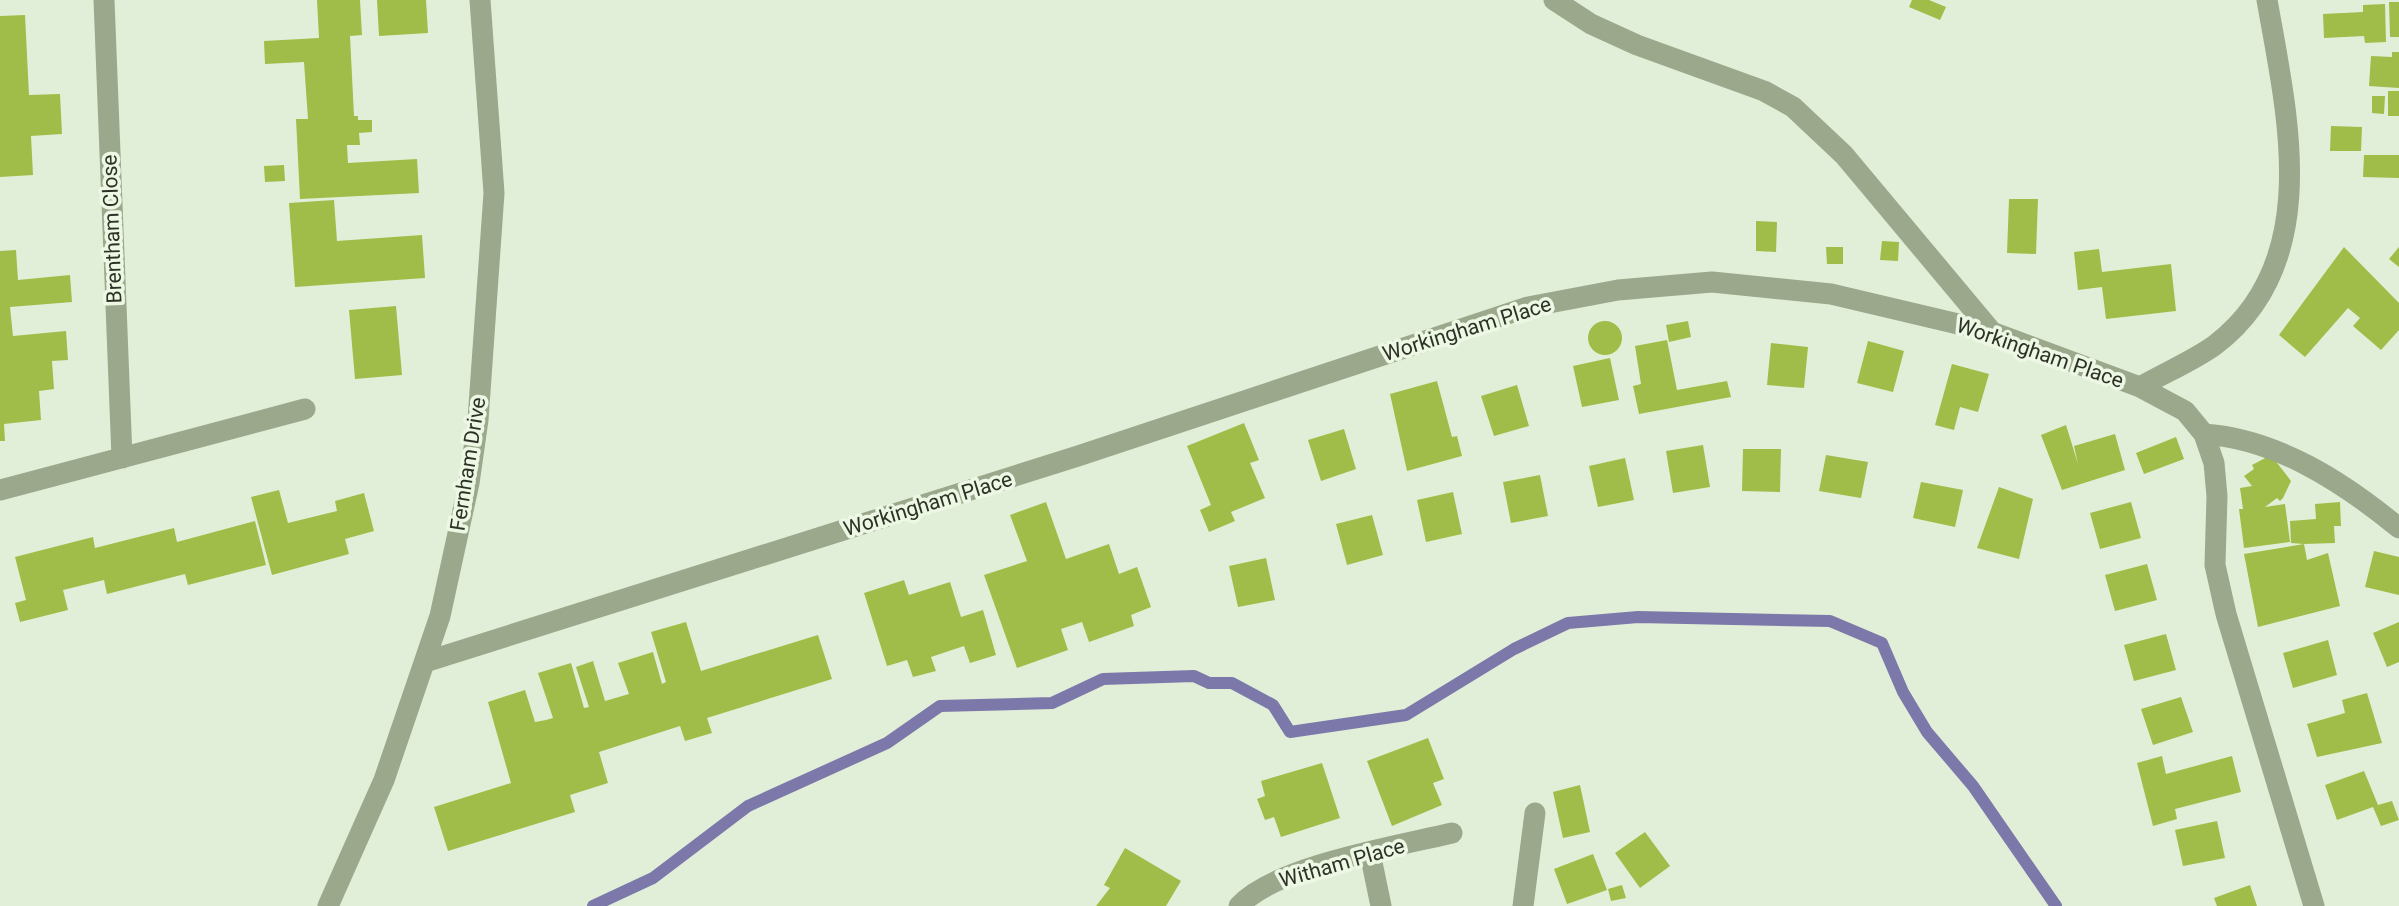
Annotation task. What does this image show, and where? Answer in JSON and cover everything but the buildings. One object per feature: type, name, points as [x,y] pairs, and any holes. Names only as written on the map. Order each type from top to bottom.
[{"type":"street","name":"Brentham Close","points":[[104,0],[122,458]]},
{"type":"street","name":"Fernham Drive","points":[[328,906],[384,780],[425,662],[440,616],[469,483],[478,420],[494,193],[481,0]]},
{"type":"street","points":[[1554,0],[1591,24],[1637,45],[1764,91],[1793,107],[1843,155],[1992,332]]},
{"type":"street","points":[[2140,387],[2214,345],[2244,317],[2276,258],[2289,209],[2291,172],[2289,123],[2267,0]]},
{"type":"street","name":"Workingham Place","points":[[425,662],[1078,456],[1528,307],[1618,290],[1712,282],[1831,294],[1992,332],[2140,387],[2185,411],[2204,434],[2214,463],[2218,577],[2314,906]]},
{"type":"street","points":[[0,490],[305,409]]},
{"type":"street","points":[[2204,434],[2233,436],[2262,443],[2341,486],[2399,528]]},
{"type":"street","points":[[1523,906],[1535,813]]},
{"type":"street","name":"Witham Place","points":[[1239,906],[1270,883],[1370,853],[1452,833]]},
{"type":"street","points":[[1370,853],[1381,906]]},
{"type":"waterway","points":[[593,906],[653,878],[748,806],[887,743],[940,706],[1052,703],[1103,679],[1194,676],[1209,683],[1232,683],[1273,705],[1290,732],[1406,715],[1514,649],[1568,623],[1638,617],[1830,621],[1882,643],[1903,692],[1927,732],[1973,786],[2056,906]]}]
